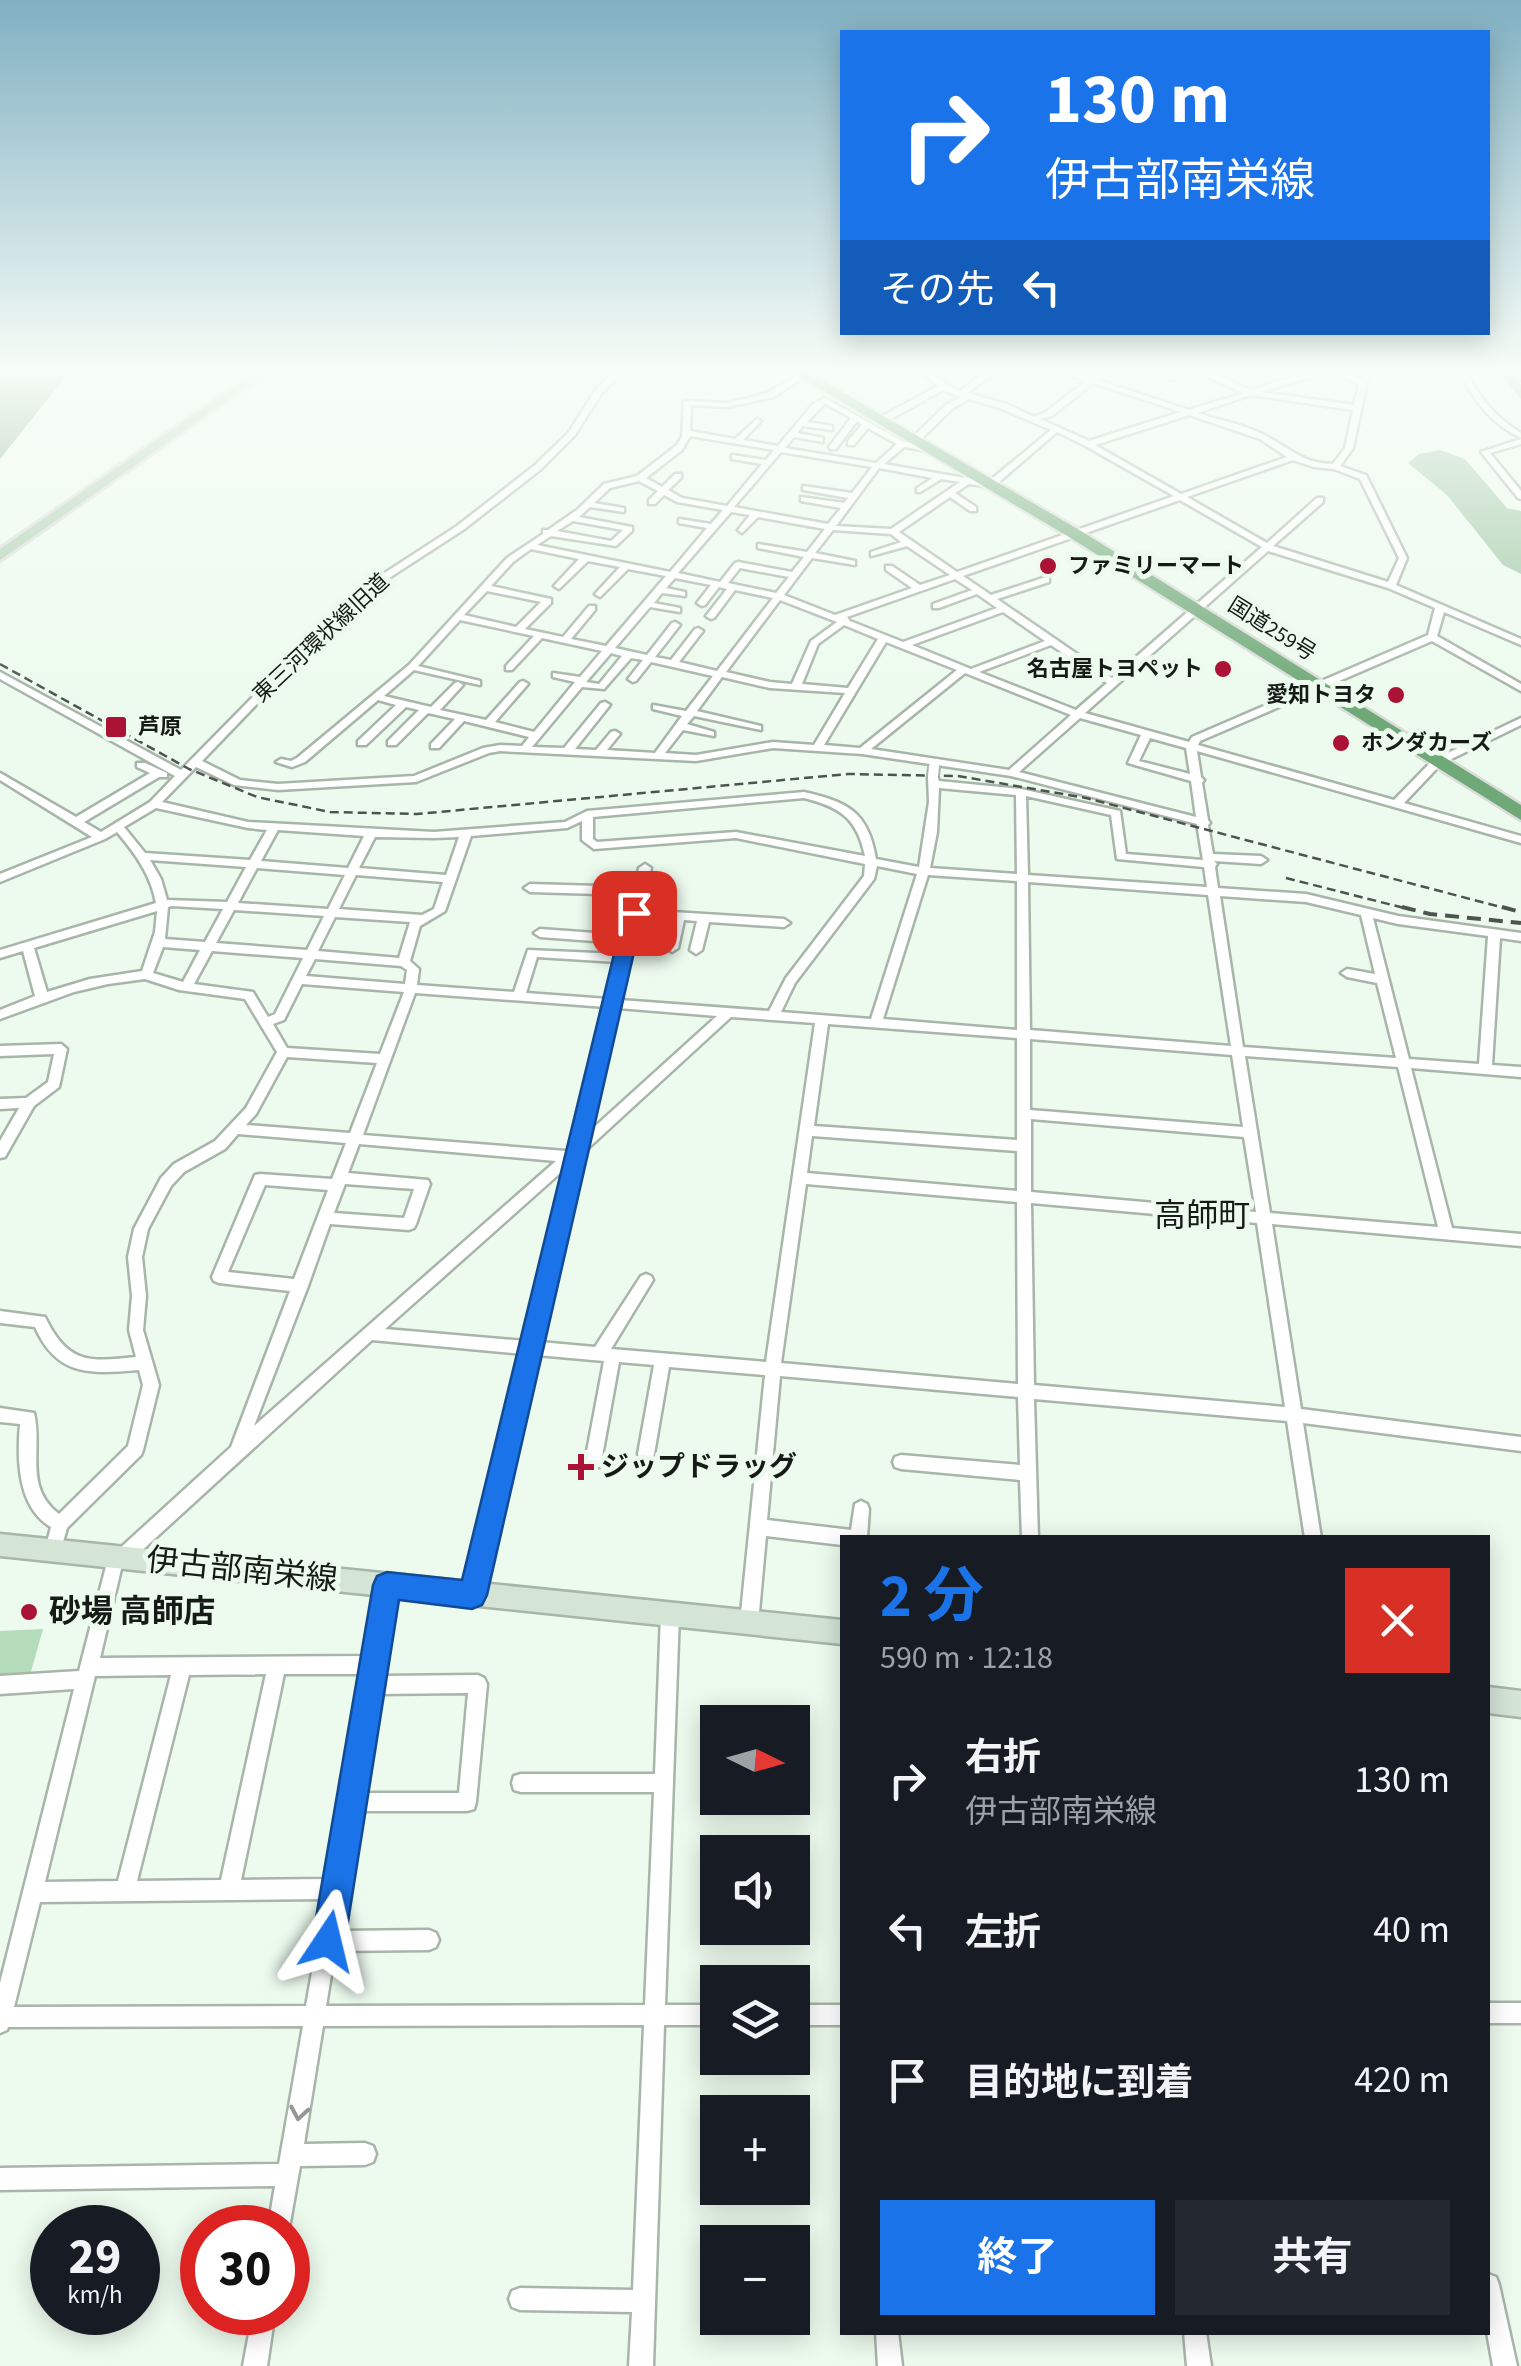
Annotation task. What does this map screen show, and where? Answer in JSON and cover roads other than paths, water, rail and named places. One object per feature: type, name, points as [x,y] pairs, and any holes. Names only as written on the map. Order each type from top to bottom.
[{"type":"highway","name":"国道259号","points":[[976,477],[1319,684],[1521,814]]},
{"type":"main road","points":[[0,556],[112,477]]},
{"type":"main road","name":"伊古部南栄線","points":[[0,1545],[840,1632]]},
{"type":"main road","points":[[1490,1700],[1521,1704]]},
{"type":"street","name":"東三河環状線旧道","points":[[0,875],[35,866],[101,837],[154,804],[300,654],[386,576],[460,528],[524,477]]},
{"type":"street","points":[[652,502],[676,477]]},
{"type":"street","points":[[526,746],[756,477]]},
{"type":"street","points":[[657,757],[868,477]]},
{"type":"street","points":[[935,477],[990,485],[999,477]]},
{"type":"street","points":[[1147,477],[1266,546],[1391,586],[1521,642]]},
{"type":"street","points":[[796,687],[814,643],[842,619],[1234,477]]},
{"type":"street","points":[[1363,477],[1403,558],[1391,586]]},
{"type":"street","points":[[281,762],[292,764],[301,760],[378,698],[528,546],[571,518],[607,486],[640,478],[680,500],[829,527],[893,532],[1111,682]]},
{"type":"street","points":[[920,490],[938,478]]},
{"type":"street","points":[[893,532],[965,482]]},
{"type":"street","points":[[846,506],[806,493],[853,496]]},
{"type":"street","points":[[949,493],[973,509]]},
{"type":"street","points":[[1010,774],[1320,500]]},
{"type":"street","points":[[587,504],[621,510]]},
{"type":"street","points":[[789,520],[797,508]]},
{"type":"street","points":[[921,511],[938,521]]},
{"type":"street","points":[[742,530],[756,514]]},
{"type":"street","points":[[546,532],[613,544],[628,529],[571,518]]},
{"type":"street","points":[[909,520],[925,530]]},
{"type":"street","points":[[682,521],[714,527]]},
{"type":"street","points":[[854,542],[863,530]]},
{"type":"street","points":[[874,554],[909,542]]},
{"type":"street","points":[[528,546],[778,596],[1075,713],[1521,840]]},
{"type":"street","points":[[760,546],[852,562]]},
{"type":"street","points":[[559,586],[586,558]]},
{"type":"street","points":[[711,616],[724,585],[738,565],[794,576]]},
{"type":"street","points":[[600,594],[626,566]]},
{"type":"street","points":[[889,568],[919,589]]},
{"type":"street","points":[[990,599],[1046,580]]},
{"type":"street","points":[[702,602],[724,585]]},
{"type":"street","points":[[484,588],[548,602],[518,630]]},
{"type":"street","points":[[659,590],[682,594]]},
{"type":"street","points":[[936,606],[978,591]]},
{"type":"street","points":[[648,604],[677,610]]},
{"type":"street","points":[[564,640],[592,608]]},
{"type":"street","points":[[1432,637],[1440,608]]},
{"type":"street","points":[[904,644],[1003,609]]},
{"type":"street","points":[[459,617],[719,674],[796,687],[852,691]]},
{"type":"street","points":[[633,679],[675,626]]},
{"type":"street","points":[[674,664],[698,631]]},
{"type":"street","points":[[509,668],[540,635]]},
{"type":"street","points":[[818,746],[884,637]]},
{"type":"street","points":[[1432,637],[1521,688]]},
{"type":"street","points":[[1313,1535],[1192,746],[1196,739],[1432,637]]},
{"type":"street","points":[[862,751],[969,670],[1051,642]]},
{"type":"street","points":[[556,675],[601,687],[629,654]]},
{"type":"street","points":[[1507,680],[1521,666]]},
{"type":"street","points":[[412,667],[477,683]]},
{"type":"street","points":[[0,675],[180,779]]},
{"type":"street","points":[[488,724],[523,684]]},
{"type":"street","points":[[392,744],[458,686]]},
{"type":"street","points":[[378,698],[535,735]]},
{"type":"street","points":[[362,743],[403,704]]},
{"type":"street","points":[[568,750],[605,704]]},
{"type":"street","points":[[656,707],[758,728]]},
{"type":"street","points":[[436,746],[462,718]]},
{"type":"street","points":[[1396,804],[1436,762],[1521,721]]},
{"type":"street","points":[[680,726],[710,734]]},
{"type":"street","points":[[600,752],[615,734]]},
{"type":"street","points":[[1147,734],[1133,763],[1198,780]]},
{"type":"street","points":[[195,762],[238,783],[278,787],[416,779],[486,750],[526,746],[696,758],[773,746],[818,746],[862,751],[934,772],[1116,813],[1121,857],[1261,860]]},
{"type":"street","points":[[140,765],[180,779]]},
{"type":"street","points":[[1264,782],[1271,769]]},
{"type":"street","points":[[934,772],[1010,774],[1205,823]]},
{"type":"street","points":[[876,1023],[922,871],[934,772]]},
{"type":"street","points":[[78,821],[158,773]]},
{"type":"street","points":[[0,776],[101,837]]},
{"type":"street","points":[[1021,792],[1024,1391],[1030,1535]]},
{"type":"street","points":[[154,804],[248,825],[371,834],[466,833],[567,825],[587,814],[804,796],[838,805],[870,842],[874,859],[870,876],[790,980],[773,1016]]},
{"type":"street","points":[[587,814],[588,840],[594,846],[736,835],[922,871],[1306,898],[1366,913],[1521,937]]},
{"type":"street","points":[[186,987],[275,824]]},
{"type":"street","points":[[118,828],[145,856],[164,903],[162,944],[146,974]]},
{"type":"street","points":[[404,962],[415,924],[440,911],[466,833]]},
{"type":"street","points":[[266,1022],[280,1017],[301,980],[371,834]]},
{"type":"street","points":[[145,856],[451,879]]},
{"type":"street","points":[[472,1595],[644,868]]},
{"type":"street","points":[[530,888],[639,891]]},
{"type":"street","points":[[0,954],[164,903],[425,919]]},
{"type":"street","points":[[634,913],[784,923]]},
{"type":"street","points":[[1366,913],[1446,1232]]},
{"type":"street","points":[[672,948],[679,916]]},
{"type":"street","points":[[696,950],[704,918]]},
{"type":"street","points":[[1485,1068],[1494,932]]},
{"type":"street","points":[[540,933],[627,939]]},
{"type":"street","points":[[162,944],[404,962],[413,969],[386,1058],[238,1448]]},
{"type":"street","points":[[27,946],[42,996]]},
{"type":"street","points":[[519,995],[532,952],[623,958]]},
{"type":"street","points":[[1348,972],[1383,980]]},
{"type":"street","points":[[0,1015],[42,996],[99,980],[146,974],[186,987],[249,996],[284,1052]]},
{"type":"street","points":[[301,980],[1521,1072]]},
{"type":"street","points":[[700,2015],[1,2019],[118,1557],[576,1153],[729,1012]]},
{"type":"street","points":[[749,1623],[773,1370],[822,1020]]},
{"type":"street","points":[[0,1051],[61,1049],[54,1084],[29,1103],[0,1153]]},
{"type":"street","points":[[284,1052],[386,1058]]},
{"type":"street","points":[[53,1550],[60,1524],[135,1450],[151,1385],[136,1330],[136,1257],[141,1229],[178,1168],[236,1130],[284,1052]]},
{"type":"street","points":[[0,1104],[29,1103]]},
{"type":"street","points":[[1024,1114],[1252,1133]]},
{"type":"street","points":[[236,1130],[576,1153]]},
{"type":"street","points":[[808,1130],[1025,1146]]},
{"type":"street","points":[[802,1178],[1521,1240]]},
{"type":"street","points":[[300,1286],[219,1277],[260,1179],[423,1184],[408,1224],[327,1218]]},
{"type":"street","points":[[593,1462],[606,1354],[646,1280]]},
{"type":"street","points":[[0,1316],[40,1321],[46,1341],[87,1367],[145,1364]]},
{"type":"street","points":[[370,1334],[1296,1415],[1521,1444]]},
{"type":"street","points":[[646,1454],[663,1360]]},
{"type":"street","points":[[0,1415],[28,1418],[25,1451],[35,1494],[42,1513],[60,1524]]},
{"type":"street","points":[[902,1462],[1028,1473]]},
{"type":"street","points":[[857,1535],[861,1509]]},
{"type":"street","points":[[758,1526],[840,1536]]},
{"type":"street","points":[[283,2205],[387,1585]]},
{"type":"street","points":[[640,2366],[670,1614]]},
{"type":"street","points":[[0,1685],[182,1667],[278,1666],[478,1684],[467,1802],[352,1802]]},
{"type":"street","points":[[229,1890],[278,1666]]},
{"type":"street","points":[[125,1891],[182,1667]]},
{"type":"street","points":[[522,1782],[664,1782]]},
{"type":"street","points":[[33,1892],[337,1889]]},
{"type":"street","points":[[328,1941],[428,1940]]},
{"type":"street","points":[[1490,2013],[1521,2014]]},
{"type":"street","points":[[810,2015],[840,2014]]},
{"type":"street","points":[[0,2179],[290,2166],[364,2154]]},
{"type":"street","points":[[1490,2295],[1505,2366]]},
{"type":"street","points":[[520,2299],[643,2301]]},
{"type":"street","points":[[255,2366],[260,2335]]},
{"type":"street","points":[[886,2335],[890,2366]]},
{"type":"street","points":[[1195,2335],[1199,2366]]},
{"type":"railway","points":[[0,664],[189,769],[257,797],[330,812],[417,814],[848,774],[958,776],[1086,798],[1512,910]]},
{"type":"railway","points":[[1286,878],[1412,910]]},
{"type":"railway","points":[[1402,907],[1430,914],[1521,923]]},
{"type":"railway","points":[[1502,907],[1521,912]]},
{"type":"place","name":"ファミリーマート","points":[[1048,566]]},
{"type":"place","name":"名古屋トヨペット","points":[[1223,669]]},
{"type":"place","name":"愛知トヨタ","points":[[1396,695]]},
{"type":"place","name":"芦原","points":[[116,727]]},
{"type":"place","name":"ホンダカーズ","points":[[1341,743]]},
{"type":"place","name":"ジップドラッグ","points":[[581,1467]]},
{"type":"place","name":"砂場 高師店","points":[[29,1612]]},
{"type":"district","name":"高師町","points":[[1202,1216]]}]
